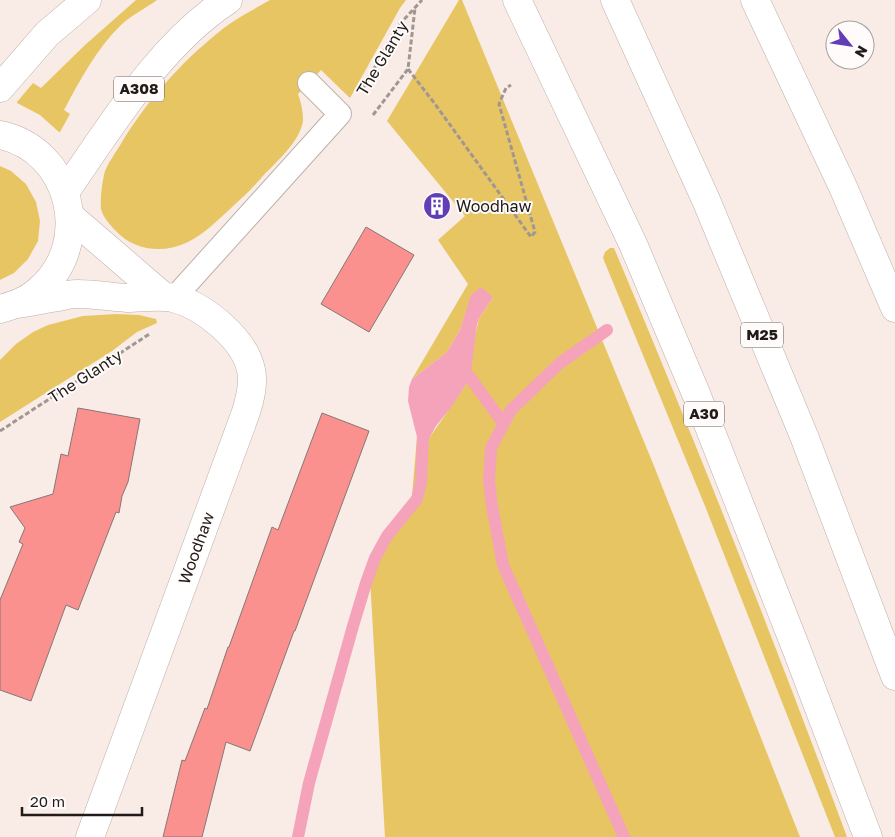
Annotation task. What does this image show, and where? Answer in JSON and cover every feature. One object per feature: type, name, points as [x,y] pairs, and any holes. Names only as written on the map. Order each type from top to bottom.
[{"type":"main road","points":[[0,88],[48,34],[87,0]]},
{"type":"main road","name":"A308","points":[[68,204],[122,110],[153,70],[182,37],[218,6],[228,0]]},
{"type":"main road","name":"A30","points":[[517,0],[633,244],[697,396],[868,837]]},
{"type":"main road","name":"M25","points":[[615,0],[706,200],[804,436],[895,676]]},
{"type":"main road","points":[[755,0],[843,187],[895,308]]},
{"type":"main road","points":[[0,135],[22,143],[36,151],[48,163],[58,176],[68,204],[69,240],[62,260],[52,277],[38,292],[9,307]]},
{"type":"main road","name":"Woodhaw","points":[[68,204],[169,298]]},
{"type":"main road","name":"Woodhaw","points":[[9,307],[76,294],[129,298],[169,298],[189,304],[201,311],[233,336],[249,361],[252,372],[251,390],[246,412],[90,837]]},
{"type":"lane","points":[[169,298],[340,114],[308,82]]},
{"type":"path","name":"The Glanty","points":[[340,114],[354,103],[398,26],[422,0]]},
{"type":"path","points":[[369,121],[408,70],[415,8]]},
{"type":"path","points":[[408,70],[435,104],[531,237],[535,232],[499,104],[506,88],[512,85]]},
{"type":"path","name":"The Glanty","points":[[0,431],[154,331]]},
{"type":"shaded area","points":[[136,0],[157,0],[122,24],[105,43],[83,76],[64,110],[70,114],[60,132],[40,115],[17,103],[33,83],[41,88],[85,45]]},
{"type":"shaded area","points":[[270,0],[406,0],[350,98],[321,70],[298,94],[303,120],[298,136],[281,158],[215,223],[194,239],[179,246],[159,249],[131,243],[111,226],[101,209],[103,179],[109,163],[142,112],[178,69],[225,27]]},
{"type":"shaded area","points":[[459,0],[462,0],[654,466],[800,837],[385,837],[369,562],[387,528],[412,496],[417,437],[430,437],[465,386],[479,318],[493,297],[472,294],[460,330],[447,352],[412,379],[468,284],[438,240],[465,216],[387,121]]},
{"type":"shaded area","points":[[0,166],[11,171],[26,184],[36,202],[40,221],[38,241],[28,259],[14,273],[0,280]]},
{"type":"shaded area","points":[[610,248],[614,248],[705,468],[847,837],[835,837],[705,506],[603,258],[605,252]]},
{"type":"shaded area","points":[[481,287],[493,297],[479,318],[471,372],[465,386],[430,437],[417,437],[408,401],[409,387],[412,379],[447,352],[460,330],[471,295]]},
{"type":"shaded area","points":[[139,315],[156,319],[157,323],[137,332],[112,351],[0,422],[0,360],[16,344],[33,332],[48,325],[83,316]]},
{"type":"building","points":[[366,227],[414,255],[369,332],[321,304]]},
{"type":"building","points":[[78,408],[140,419],[128,482],[122,496],[119,513],[116,512],[78,610],[66,605],[31,701],[0,690],[0,600],[23,544],[19,542],[25,528],[10,507],[53,494],[61,454],[68,456]]},
{"type":"building","points":[[322,413],[369,431],[250,751],[226,742],[202,837],[163,837],[182,760],[185,761],[205,708],[207,709],[272,527],[278,530]]},
{"type":"waterway","points":[[607,330],[560,363],[511,410],[491,448],[489,481],[503,565],[624,837]]},
{"type":"waterway","points":[[469,376],[503,423]]},
{"type":"waterway","points":[[298,837],[309,783],[366,583],[375,558],[387,536],[417,499],[421,482],[423,437]]},
{"type":"place","name":"Woodhaw","points":[[437,206]]}]
